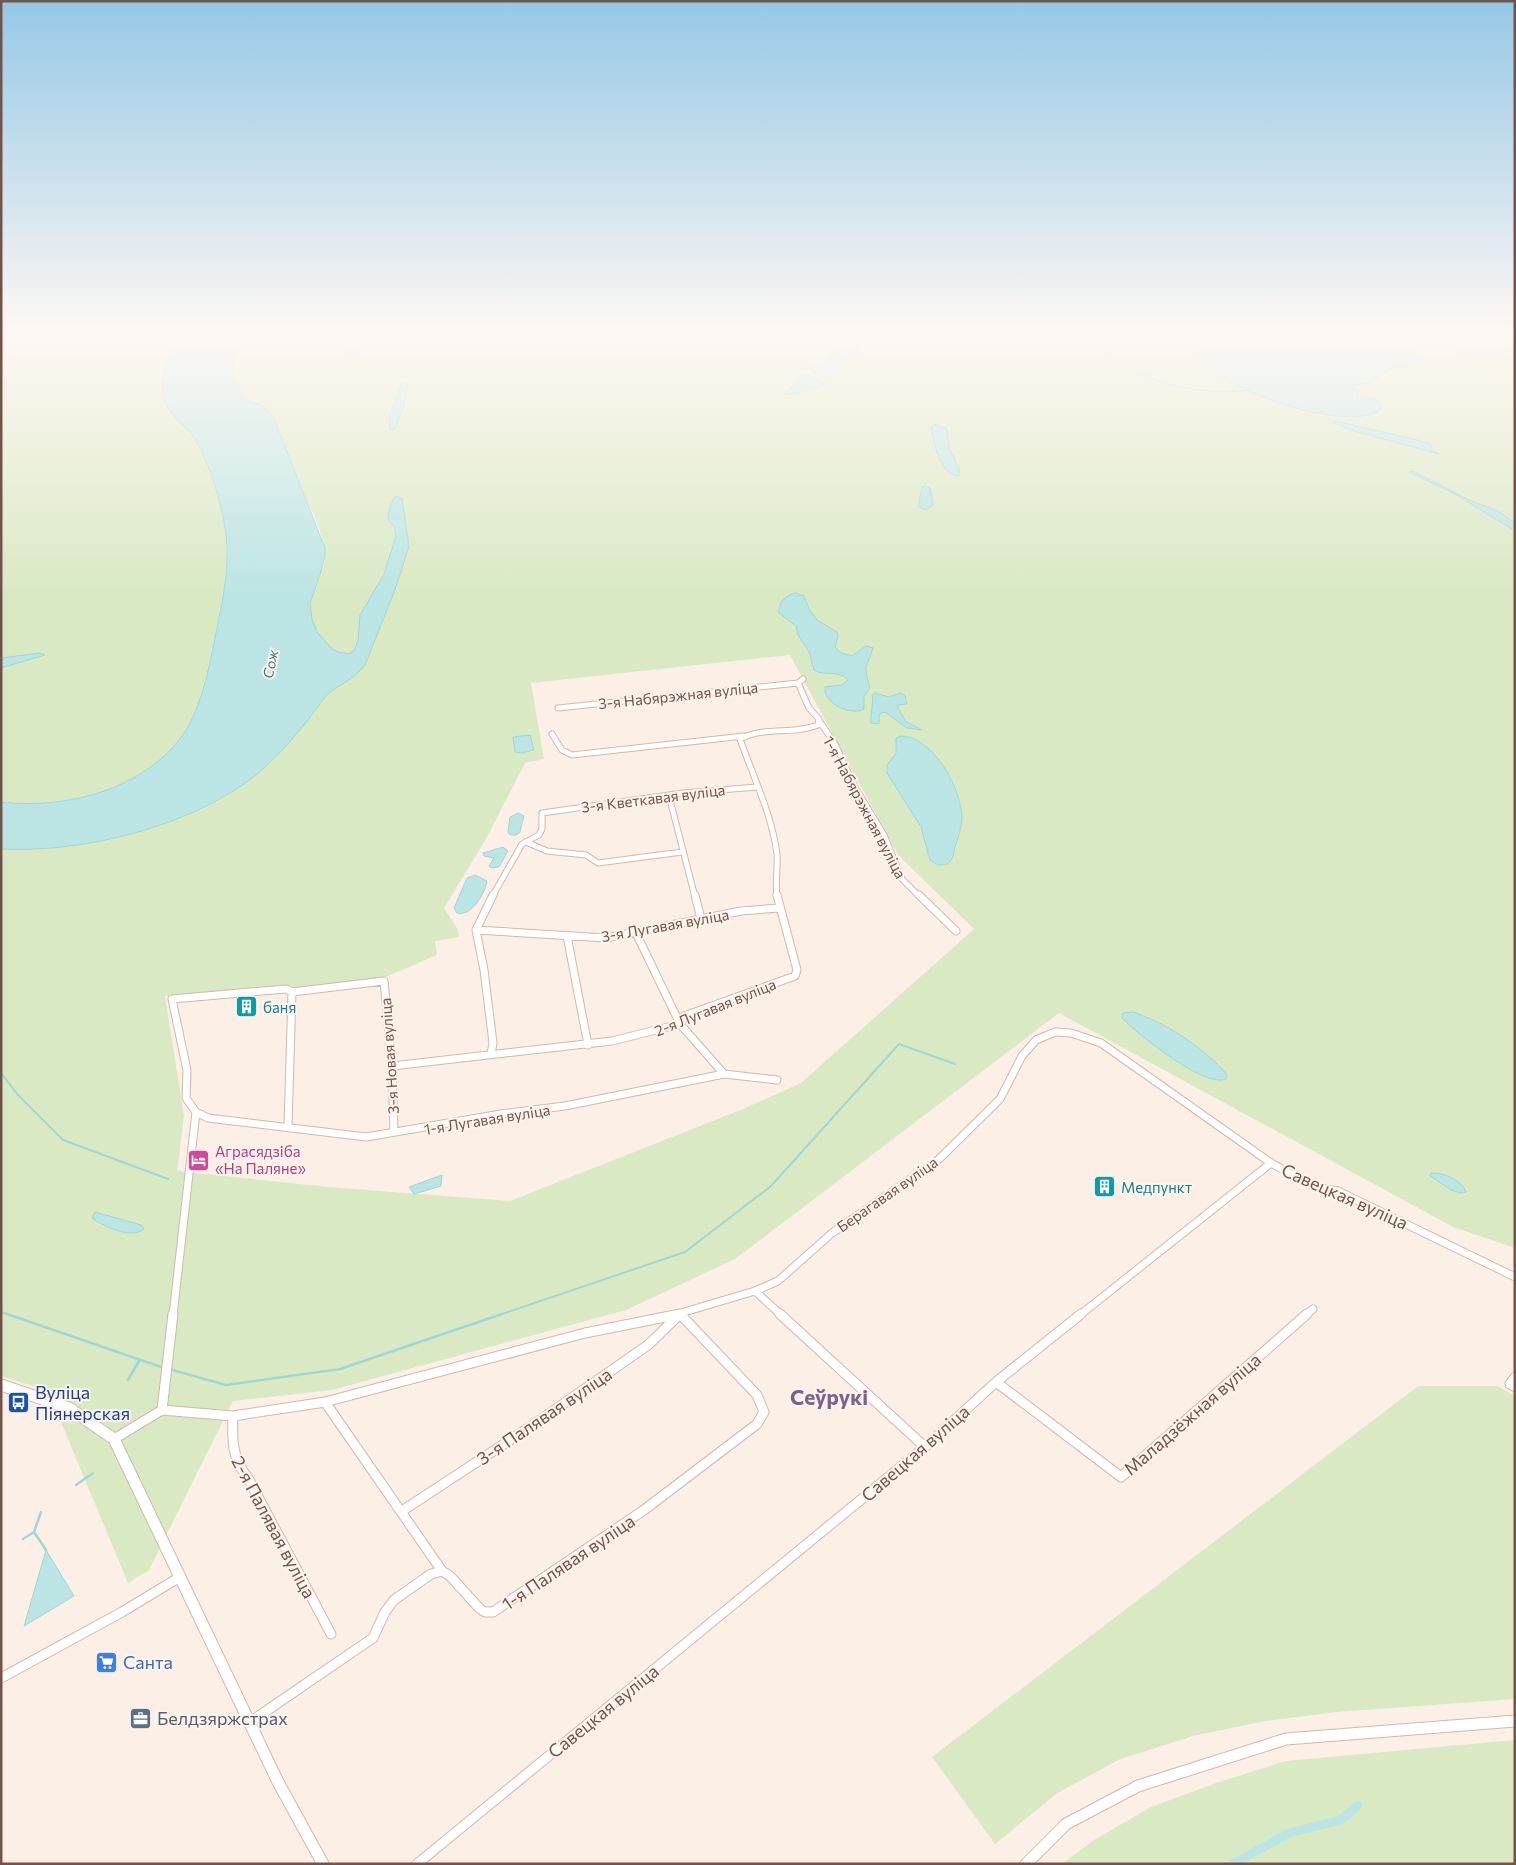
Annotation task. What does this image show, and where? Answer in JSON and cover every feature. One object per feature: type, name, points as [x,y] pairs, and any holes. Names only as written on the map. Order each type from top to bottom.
[{"type":"street","points":[[552,734],[560,749],[566,754],[572,755],[742,737],[815,727],[820,722],[809,708],[798,683],[803,679]]},
{"type":"street","name":"3-я Набярэжная вуліца","points":[[558,708],[798,683]]},
{"type":"street","name":"1-я Набярэжная вуліца","points":[[820,722],[835,744],[855,787],[884,836],[902,879],[956,931]]},
{"type":"street","name":"2-я Лугавая вуліца","points":[[392,1066],[588,1045],[652,1033],[680,1024],[684,1016],[795,976],[797,970],[790,939],[779,908],[776,880],[777,854],[769,820],[742,737]]},
{"type":"street","name":"3-я Кветкавая вуліца","points":[[526,842],[539,835],[542,829],[541,815],[549,810],[757,787]]},
{"type":"street","points":[[683,794],[670,800],[701,919]]},
{"type":"street","points":[[491,1054],[493,1043],[484,970],[476,930],[502,877],[526,842],[547,851],[586,855],[598,863],[682,852]]},
{"type":"street","name":"3-я Лугавая вуліца","points":[[476,930],[606,938],[741,911],[779,908]]},
{"type":"street","points":[[636,933],[680,1024],[724,1074]]},
{"type":"street","points":[[567,936],[588,1045]]},
{"type":"street","name":"3-я Новая вуліца","points":[[292,992],[384,980],[392,1066],[394,1132]]},
{"type":"street","points":[[114,1439],[162,1410],[196,1112],[186,1098],[187,1070],[172,999],[286,989],[292,992],[288,1127]]},
{"type":"street","name":"Берагавая вуліца","points":[[162,1410],[234,1416],[325,1402],[585,1333],[680,1314],[755,1292],[778,1281],[832,1233],[938,1160],[1000,1100],[1022,1056],[1032,1043],[1055,1032],[1071,1033],[1101,1042],[1271,1163]]},
{"type":"street","name":"1-я Лугавая вуліца","points":[[196,1112],[208,1118],[366,1136],[501,1114],[565,1106],[724,1074],[777,1080]]},
{"type":"street","name":"Савецкая вуліца","points":[[417,1864],[925,1447],[996,1382],[1271,1163],[1315,1187],[1338,1191],[1515,1276]]},
{"type":"street","points":[[755,1292],[925,1447]]},
{"type":"street","name":"Маладзёжная вуліца","points":[[996,1382],[1121,1477],[1313,1309]]},
{"type":"street","name":"3-я Палявая вуліца","points":[[402,1510],[533,1425],[648,1345],[680,1314]]},
{"type":"street","name":"1-я Палявая вуліца","points":[[325,1402],[402,1510],[442,1571],[450,1576],[480,1609],[485,1612],[493,1612],[644,1510],[758,1424],[764,1412],[757,1395],[680,1314]]},
{"type":"street","points":[[1,1385],[69,1408],[114,1439],[278,1782],[323,1864]]},
{"type":"street","name":"2-я Палявая вуліца","points":[[234,1416],[231,1447],[239,1469],[248,1478],[331,1634]]},
{"type":"street","points":[[250,1722],[373,1638],[385,1612],[394,1600],[431,1574],[442,1571]]},
{"type":"street","points":[[1,1678],[180,1577]]},
{"type":"street","points":[[1026,1864],[1066,1824],[1138,1786],[1286,1739],[1515,1721]]},
{"type":"green space","points":[[1,423],[181,423],[195,439],[212,477],[223,517],[226,546],[226,575],[219,619],[205,682],[198,705],[188,727],[172,748],[153,766],[130,780],[106,790],[80,798],[53,802],[27,804],[1,802]]},
{"type":"green space","points":[[277,423],[1515,423],[1515,1248],[1453,1227],[1059,1013],[735,1259],[626,1310],[332,1390],[233,1401],[149,1570],[128,1583],[48,1391],[1,1376],[1,849],[64,847],[98,842],[165,824],[196,812],[225,797],[250,780],[271,762],[308,720],[324,698],[332,690],[355,676],[365,664],[409,546],[395,497],[388,513],[396,536],[384,574],[361,612],[360,634],[354,651],[347,654],[340,653],[327,645],[311,618],[311,601],[323,569],[325,552],[320,530],[288,460]],"holes":[[[790,655],[898,855],[974,929],[801,1083],[743,1109],[510,1201],[328,1187],[177,1171],[184,1116],[165,996],[280,987],[299,989],[383,978],[437,955],[435,941],[459,937],[457,928],[444,908],[486,839],[525,763],[544,759],[531,683]]]},
{"type":"green space","points":[[1418,1386],[1498,1386],[1515,1396],[1515,1699],[1337,1712],[1265,1721],[1193,1736],[1118,1760],[1056,1794],[995,1844],[932,1757]]},
{"type":"green space","points":[[1515,1740],[1515,1864],[1062,1864],[1094,1840],[1151,1807],[1219,1782],[1286,1761]]},
{"type":"water","name":"Сож","points":[[181,423],[276,423],[325,548],[321,572],[310,603],[312,620],[318,633],[331,648],[338,652],[348,654],[354,651],[358,640],[360,615],[384,574],[396,536],[395,530],[388,519],[390,508],[394,498],[398,496],[402,499],[409,546],[396,587],[365,665],[355,676],[324,698],[288,744],[266,766],[244,784],[218,800],[190,814],[128,835],[63,847],[1,849],[1,802],[27,804],[53,802],[80,798],[106,790],[130,780],[153,766],[172,748],[188,727],[202,694],[208,669],[222,604],[227,561],[226,532],[221,507],[204,457],[191,434]]},
{"type":"water","points":[[390,423],[397,423],[395,429],[390,430]]},
{"type":"water","points":[[1335,423],[1345,423],[1426,442],[1432,445],[1431,449],[1439,454],[1354,431]]},
{"type":"water","points":[[934,424],[947,429],[949,448],[960,471],[958,476],[946,470],[942,464],[931,427]]},
{"type":"water","points":[[1413,471],[1469,500],[1496,510],[1515,523],[1515,531],[1455,494],[1409,472]]},
{"type":"water","points":[[922,487],[930,488],[933,505],[926,510],[918,507]]},
{"type":"water","points":[[796,593],[804,596],[809,609],[817,620],[837,632],[838,636],[835,647],[841,653],[852,656],[866,646],[873,648],[866,667],[870,688],[864,696],[864,709],[858,711],[845,710],[832,703],[825,693],[825,687],[842,685],[848,680],[840,675],[814,670],[809,652],[798,635],[796,626],[779,613],[781,602],[789,595]]},
{"type":"water","points":[[40,653],[45,655],[1,668],[1,658]]},
{"type":"water","points":[[875,693],[889,697],[900,693],[905,695],[907,704],[897,705],[905,721],[922,730],[907,728],[885,712],[879,714],[879,724],[871,723],[872,695]]},
{"type":"water","points":[[530,735],[534,750],[521,753],[515,752],[513,737]]},
{"type":"water","points":[[900,736],[912,738],[924,745],[934,754],[952,780],[961,808],[962,820],[953,856],[948,864],[938,865],[930,860],[921,827],[887,773],[887,765],[896,753],[896,738]]},
{"type":"water","points":[[518,813],[524,816],[520,832],[516,835],[510,835],[508,832],[510,817]]},
{"type":"water","points":[[503,847],[508,851],[499,867],[491,868],[489,866],[494,858],[484,856],[483,853]]},
{"type":"water","points":[[475,875],[487,881],[484,892],[473,908],[463,913],[457,913],[454,908],[467,878]]},
{"type":"water","points":[[1133,1012],[1158,1022],[1193,1044],[1223,1070],[1227,1075],[1226,1079],[1216,1080],[1203,1076],[1156,1047],[1122,1018],[1123,1013]]},
{"type":"water","points":[[1431,1173],[1441,1174],[1456,1180],[1466,1192],[1461,1193],[1451,1190],[1430,1176]]},
{"type":"water","points":[[442,1175],[441,1186],[414,1194],[409,1187]]},
{"type":"water","points":[[95,1212],[141,1225],[144,1229],[132,1233],[118,1231],[92,1218]]},
{"type":"water","points":[[46,1550],[74,1596],[24,1626]]},
{"type":"waterway","points":[[499,1315],[685,1252],[771,1186],[899,1044],[955,1064]]},
{"type":"waterway","points":[[1,1073],[18,1095],[63,1140],[168,1179]]},
{"type":"waterway","points":[[1,1312],[7,1314]]},
{"type":"waterway","points":[[7,1314],[164,1368]]},
{"type":"waterway","points":[[169,1369],[226,1385],[340,1369],[502,1314]]},
{"type":"waterway","points":[[128,1380],[139,1361]]},
{"type":"waterway","points":[[76,1485],[93,1473]]},
{"type":"waterway","points":[[34,1532],[41,1512]]},
{"type":"waterway","points":[[23,1539],[34,1532]]},
{"type":"waterway","points":[[34,1532],[46,1550]]},
{"type":"waterway","points":[[1233,1864],[1289,1833],[1341,1820],[1358,1805]]},
{"type":"place","name":"баня","points":[[247,1007]]},
{"type":"place","name":"Аграсядзіба «На Паляне»","points":[[199,1160]]},
{"type":"place","name":"Медпункт","points":[[1105,1187]]},
{"type":"place","name":"Вуліца Піянерская","points":[[19,1402]]},
{"type":"place","name":"Санта","points":[[107,1662]]},
{"type":"place","name":"Белдзяржстрах","points":[[141,1718]]},
{"type":"district","name":"Сеўрукі","points":[[829,1396]]}]
